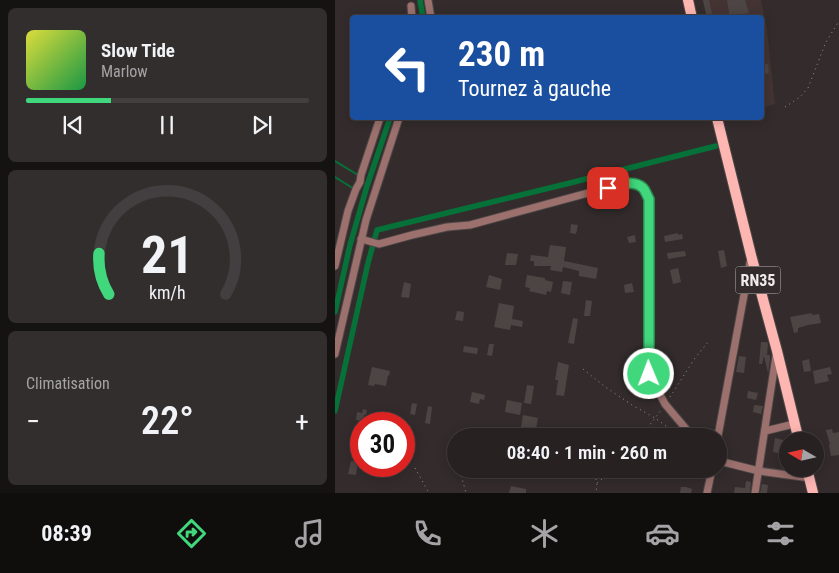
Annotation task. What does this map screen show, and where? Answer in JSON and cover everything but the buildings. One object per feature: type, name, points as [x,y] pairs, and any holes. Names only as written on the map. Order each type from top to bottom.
[{"type":"main road","points":[[688,0],[691,15]]},
{"type":"main road","name":"RN35","points":[[717,120],[796,432]]},
{"type":"main road","points":[[809,478],[813,493]]},
{"type":"street","points":[[428,0],[430,15]]},
{"type":"street","points":[[411,6],[412,15]]},
{"type":"street","points":[[335,266],[348,211],[355,189],[361,182],[361,175],[379,120]]},
{"type":"street","points":[[335,354],[364,240],[366,220],[398,120]]},
{"type":"street","points":[[364,240],[379,244],[447,227],[470,225],[625,183],[637,184],[644,189],[649,199],[649,374],[665,404],[685,428]]},
{"type":"street","points":[[720,428],[751,255]]},
{"type":"street","points":[[755,493],[777,351]]},
{"type":"street","points":[[765,431],[794,424]]},
{"type":"street","points":[[727,463],[759,471],[779,472]]},
{"type":"street","points":[[707,493],[710,478]]},
{"type":"path","points":[[785,107],[801,98],[808,88],[827,42],[839,20]]},
{"type":"path","points":[[647,428],[695,358],[709,341]]},
{"type":"path","points":[[583,370],[668,428]]},
{"type":"path","points":[[415,468],[429,493]]},
{"type":"path","points":[[462,478],[466,493]]},
{"type":"path","points":[[596,478],[596,493]]},
{"type":"path","points":[[597,484],[604,478]]},
{"type":"shaded area","points":[[703,0],[761,0],[764,15],[707,15]]},
{"type":"shaded area","points":[[764,15],[767,30],[775,104],[764,107]]},
{"type":"waterway","points":[[420,0],[422,15]]},
{"type":"waterway","points":[[335,312],[350,245],[389,120]]},
{"type":"waterway","points":[[335,411],[377,230],[716,146]]},
{"type":"waterway","points":[[335,161],[358,175]]},
{"type":"waterway","points":[[335,177],[351,187]]},
{"type":"route","points":[[608,188],[625,183],[637,184],[644,189],[649,199],[649,374]]}]
